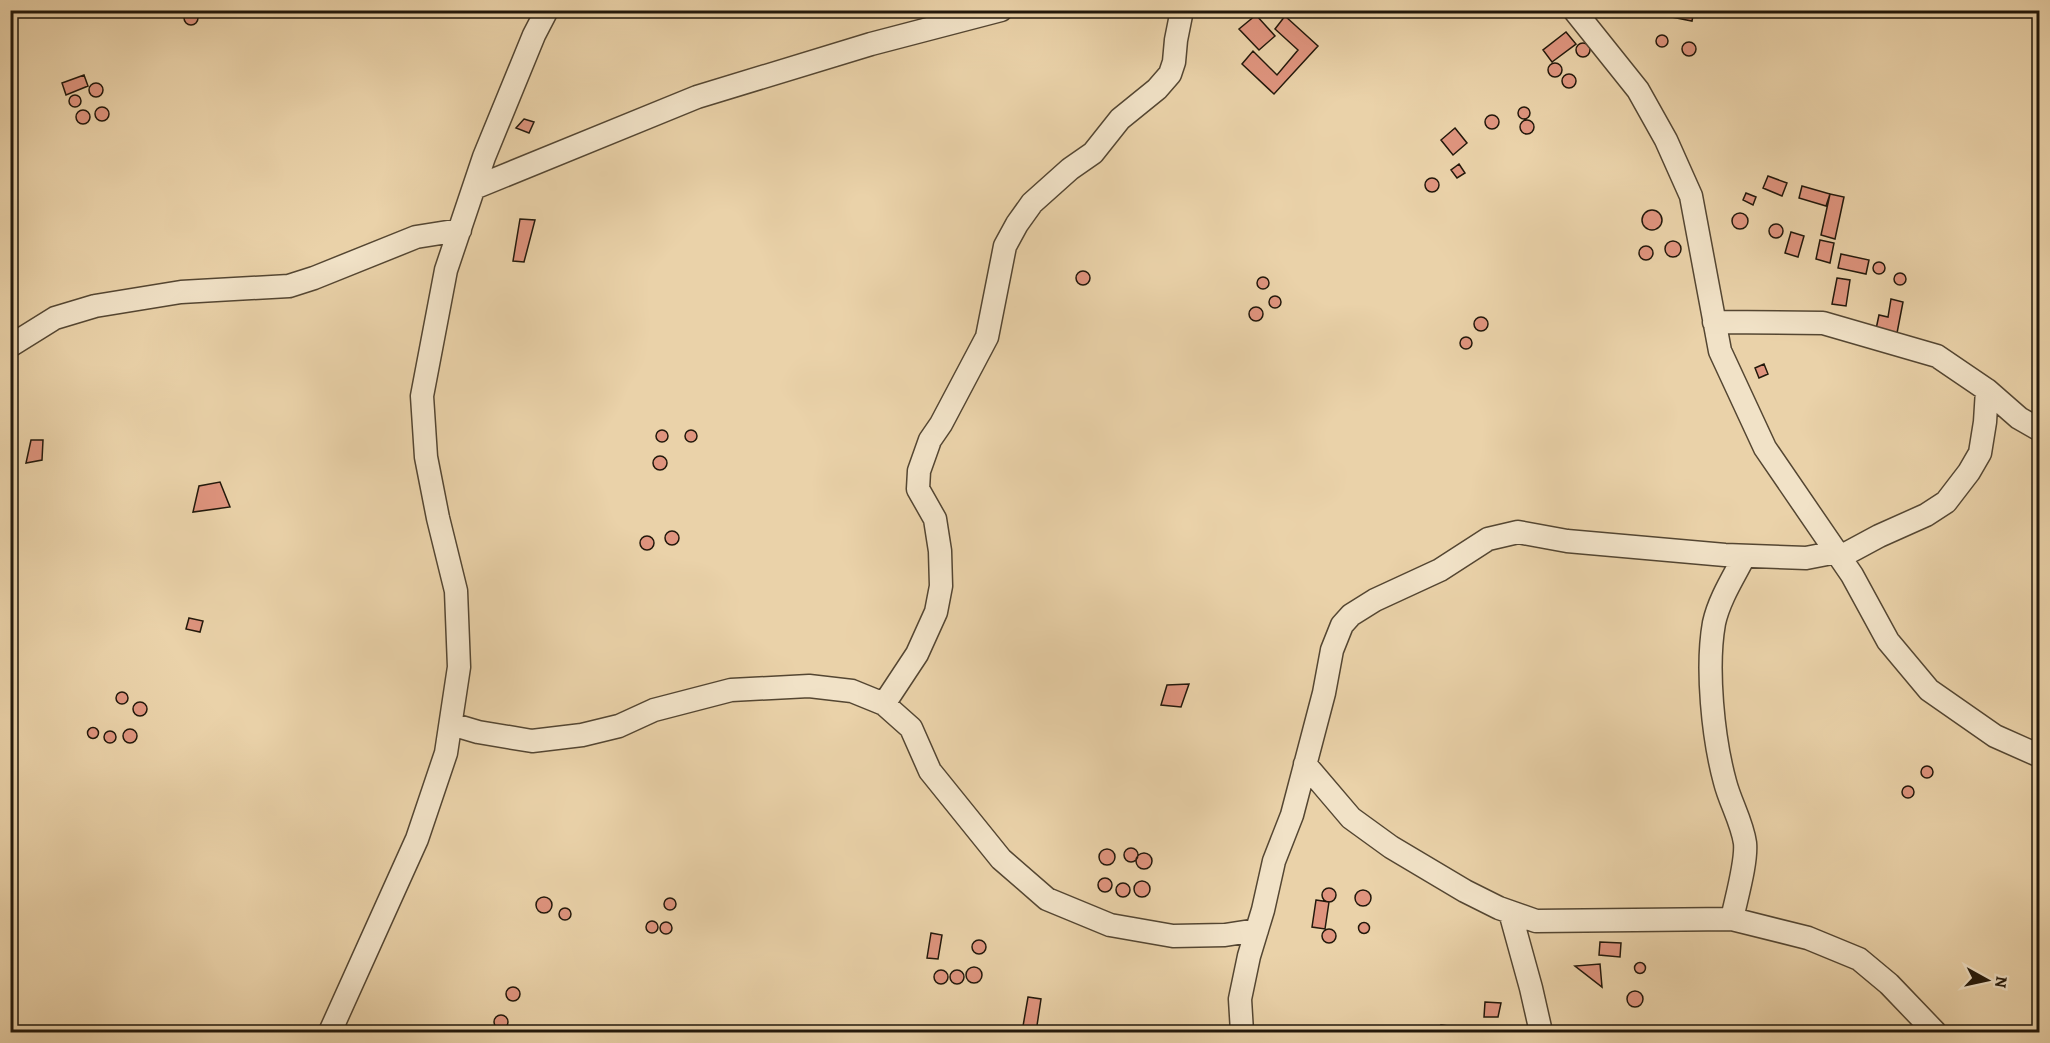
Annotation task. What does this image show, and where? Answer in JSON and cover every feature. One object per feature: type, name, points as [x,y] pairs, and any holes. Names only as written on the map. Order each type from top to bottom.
[{"type":"street","points":[[330,1032],[417,838],[446,753],[459,667],[456,591],[426,457],[422,396],[446,270],[484,157],[534,35],[547,10]]},
{"type":"street","points":[[474,188],[697,97],[871,44],[1001,10]]},
{"type":"street","points":[[884,704],[917,654],[936,612],[941,586],[940,551],[935,519],[918,489],[919,471],[930,440],[941,424],[987,337],[1005,246],[1032,203],[1070,169],[1093,153],[1120,119],[1157,89],[1170,74],[1182,10]]},
{"type":"street","points":[[1574,10],[1638,90],[1666,140],[1683,177],[1691,196],[1720,351],[1765,448],[1852,575],[1888,641],[1929,690],[1995,736],[2040,756]]},
{"type":"street","points":[[10,346],[55,318],[95,306],[181,292],[289,286],[416,237],[460,230]]},
{"type":"street","points":[[1714,322],[1823,323],[1936,356],[1987,390],[2019,417],[2040,430]]},
{"type":"street","points":[[1242,1032],[1240,999],[1249,956],[1274,861],[1292,815],[1324,693],[1332,650],[1342,625],[1351,615],[1375,600],[1440,570],[1488,539],[1518,532],[1567,541],[1744,557],[1806,558],[1838,555],[1926,515],[1946,502],[1980,453],[1987,390]]},
{"type":"street","points":[[1732,919],[1745,844],[1725,785],[1716,747],[1712,650],[1714,623],[1719,607],[1744,557]]},
{"type":"street","points":[[451,724],[489,734],[532,741],[582,735],[610,728],[654,710],[731,690],[809,686],[852,691],[884,704],[911,728],[930,771],[1001,859],[1047,899],[1110,925],[1173,936],[1225,935],[1257,930]]},
{"type":"street","points":[[1305,764],[1351,818],[1391,847],[1465,891],[1510,912],[1536,921],[1732,919],[1808,938],[1859,959],[1889,984],[1935,1032]]},
{"type":"street","points":[[1510,912],[1541,1032]]},
{"type":"building","points":[[1667,10],[1694,10],[1692,21],[1666,16]]},
{"type":"building","points":[[188,11],[194,11],[198,18],[194,25],[188,25],[184,21],[184,15]]},
{"type":"building","points":[[1256,15],[1275,36],[1259,50],[1239,29]]},
{"type":"building","points":[[1285,16],[1318,46],[1274,94],[1242,64],[1253,51],[1277,75],[1298,50],[1275,29]]},
{"type":"building","points":[[1566,32],[1576,44],[1552,62],[1543,50]]},
{"type":"building","points":[[1664,35],[1668,41],[1664,47],[1660,47],[1656,39]]},
{"type":"building","points":[[1686,42],[1692,42],[1696,49],[1692,56],[1686,56],[1682,52],[1682,46]]},
{"type":"building","points":[[1583,43],[1588,45],[1590,50],[1588,55],[1583,57],[1578,55],[1576,50],[1578,45]]},
{"type":"building","points":[[1555,63],[1560,65],[1562,70],[1560,75],[1555,77],[1550,75],[1548,70],[1550,65]]},
{"type":"building","points":[[1566,74],[1572,74],[1576,81],[1572,88],[1566,88],[1562,84],[1562,78]]},
{"type":"building","points":[[84,75],[88,86],[66,95],[62,83]]},
{"type":"building","points":[[93,83],[99,83],[103,90],[99,97],[93,97],[89,93],[89,87]]},
{"type":"building","points":[[75,95],[81,101],[75,107],[69,101]]},
{"type":"building","points":[[102,107],[107,109],[109,114],[107,119],[102,121],[97,119],[95,114],[97,109]]},
{"type":"building","points":[[1526,107],[1529,108],[1529,118],[1522,119],[1519,118],[1518,111],[1519,108]]},
{"type":"building","points":[[83,110],[88,112],[90,117],[88,122],[83,124],[78,122],[76,117],[78,112]]},
{"type":"building","points":[[1492,115],[1497,117],[1499,122],[1497,127],[1492,129],[1487,127],[1485,122],[1487,117]]},
{"type":"building","points":[[524,119],[534,122],[529,133],[516,128]]},
{"type":"building","points":[[1527,120],[1532,122],[1534,127],[1532,132],[1527,134],[1522,132],[1520,127],[1522,122]]},
{"type":"building","points":[[1455,128],[1467,143],[1453,155],[1441,140]]},
{"type":"building","points":[[1459,164],[1465,173],[1457,178],[1451,170]]},
{"type":"building","points":[[1768,176],[1787,183],[1782,196],[1763,188]]},
{"type":"building","points":[[1432,178],[1437,180],[1439,185],[1437,190],[1432,192],[1427,190],[1425,185],[1427,180]]},
{"type":"building","points":[[1802,186],[1830,194],[1826,206],[1799,198]]},
{"type":"building","points":[[1746,193],[1756,197],[1753,205],[1743,200]]},
{"type":"building","points":[[1830,194],[1844,197],[1835,239],[1821,235]]},
{"type":"building","points":[[1652,210],[1659,213],[1662,220],[1659,227],[1652,230],[1645,227],[1642,220],[1645,213]]},
{"type":"building","points":[[1740,213],[1746,215],[1748,221],[1746,227],[1740,229],[1734,227],[1732,221],[1734,215]]},
{"type":"building","points":[[520,219],[535,220],[524,262],[513,261]]},
{"type":"building","points":[[1773,224],[1779,224],[1783,231],[1779,238],[1773,238],[1769,234],[1769,228]]},
{"type":"building","points":[[1791,232],[1804,236],[1798,257],[1785,253]]},
{"type":"building","points":[[1820,240],[1834,243],[1830,263],[1816,259]]},
{"type":"building","points":[[1673,241],[1681,249],[1673,257],[1665,249]]},
{"type":"building","points":[[1643,246],[1649,246],[1653,253],[1649,260],[1643,260],[1639,256],[1639,250]]},
{"type":"building","points":[[1841,254],[1869,260],[1866,274],[1838,268]]},
{"type":"building","points":[[1879,262],[1885,268],[1879,274],[1873,268]]},
{"type":"building","points":[[1083,271],[1088,273],[1090,278],[1088,283],[1083,285],[1078,283],[1076,278],[1078,273]]},
{"type":"building","points":[[1902,273],[1906,279],[1902,285],[1898,285],[1894,277]]},
{"type":"building","points":[[1265,277],[1269,283],[1265,289],[1261,289],[1257,281]]},
{"type":"building","points":[[1837,278],[1850,280],[1846,306],[1832,304]]},
{"type":"building","points":[[1277,296],[1280,297],[1280,307],[1273,308],[1270,307],[1269,300],[1270,297]]},
{"type":"building","points":[[1891,299],[1903,302],[1897,333],[1876,329],[1879,315],[1888,317]]},
{"type":"building","points":[[1256,307],[1261,309],[1263,314],[1261,319],[1256,321],[1251,319],[1249,314],[1251,309]]},
{"type":"building","points":[[1478,317],[1484,317],[1488,324],[1484,331],[1478,331],[1474,327],[1474,321]]},
{"type":"building","points":[[1468,337],[1472,343],[1468,349],[1464,349],[1460,341]]},
{"type":"building","points":[[1764,364],[1768,374],[1759,378],[1755,368]]},
{"type":"building","points":[[664,430],[667,431],[667,441],[660,442],[657,441],[656,434],[657,431]]},
{"type":"building","points":[[693,430],[697,436],[693,442],[689,442],[685,434]]},
{"type":"building","points":[[31,440],[43,440],[42,460],[26,463]]},
{"type":"building","points":[[660,456],[665,458],[667,463],[665,468],[660,470],[655,468],[653,463],[655,458]]},
{"type":"building","points":[[220,482],[230,507],[193,512],[199,486]]},
{"type":"building","points":[[672,531],[677,533],[679,538],[677,543],[672,545],[667,543],[665,538],[667,533]]},
{"type":"building","points":[[644,536],[650,536],[654,543],[650,550],[644,550],[640,546],[640,540]]},
{"type":"building","points":[[189,618],[203,621],[200,632],[186,629]]},
{"type":"building","points":[[1189,684],[1181,707],[1161,705],[1167,685]]},
{"type":"building","points":[[124,692],[128,698],[124,704],[120,704],[116,696]]},
{"type":"building","points":[[137,702],[143,702],[147,709],[143,716],[137,716],[133,712],[133,706]]},
{"type":"building","points":[[93,727],[99,733],[93,739],[87,733]]},
{"type":"building","points":[[127,729],[133,729],[137,736],[133,743],[127,743],[123,739],[123,733]]},
{"type":"building","points":[[112,731],[116,737],[112,743],[108,743],[104,735]]},
{"type":"building","points":[[1929,766],[1933,772],[1929,778],[1925,778],[1921,770]]},
{"type":"building","points":[[1910,786],[1914,792],[1910,798],[1906,798],[1902,790]]},
{"type":"building","points":[[1128,848],[1134,848],[1138,855],[1134,862],[1128,862],[1124,858],[1124,852]]},
{"type":"building","points":[[1104,849],[1110,849],[1115,857],[1113,863],[1104,865],[1099,860],[1099,854]]},
{"type":"building","points":[[1141,853],[1147,853],[1152,861],[1150,867],[1141,869],[1136,864],[1136,858]]},
{"type":"building","points":[[1105,878],[1110,880],[1112,885],[1110,890],[1105,892],[1100,890],[1098,885],[1100,880]]},
{"type":"building","points":[[1139,881],[1145,881],[1150,889],[1148,895],[1139,897],[1134,892],[1134,886]]},
{"type":"building","points":[[1120,883],[1126,883],[1130,890],[1126,897],[1120,897],[1116,893],[1116,887]]},
{"type":"building","points":[[1329,888],[1334,890],[1336,895],[1334,900],[1329,902],[1324,900],[1322,895],[1324,890]]},
{"type":"building","points":[[1360,890],[1366,890],[1371,898],[1369,904],[1360,906],[1355,901],[1355,895]]},
{"type":"building","points":[[544,897],[552,905],[544,913],[536,905]]},
{"type":"building","points":[[672,898],[676,904],[672,910],[668,910],[664,902]]},
{"type":"building","points":[[1316,900],[1329,902],[1325,929],[1312,927]]},
{"type":"building","points":[[565,908],[571,914],[565,920],[559,914]]},
{"type":"building","points":[[654,921],[658,927],[654,933],[650,933],[646,925]]},
{"type":"building","points":[[668,922],[671,923],[671,933],[664,934],[661,933],[660,926],[661,923]]},
{"type":"building","points":[[1364,922],[1370,928],[1364,934],[1358,928]]},
{"type":"building","points":[[1329,929],[1334,931],[1336,936],[1334,941],[1329,943],[1324,941],[1322,936],[1324,931]]},
{"type":"building","points":[[931,933],[942,935],[938,959],[927,958]]},
{"type":"building","points":[[976,940],[982,940],[986,947],[982,954],[976,954],[972,950],[972,944]]},
{"type":"building","points":[[1600,942],[1621,943],[1620,957],[1599,955]]},
{"type":"building","points":[[1640,962],[1646,968],[1640,974],[1634,968]]},
{"type":"building","points":[[1600,964],[1602,987],[1575,966]]},
{"type":"building","points":[[974,967],[982,975],[974,983],[966,975]]},
{"type":"building","points":[[938,970],[944,970],[948,977],[944,984],[938,984],[934,980],[934,974]]},
{"type":"building","points":[[954,970],[960,970],[964,977],[960,984],[954,984],[950,980],[950,974]]},
{"type":"building","points":[[513,987],[518,989],[520,994],[518,999],[513,1001],[508,999],[506,994],[508,989]]},
{"type":"building","points":[[1632,991],[1638,991],[1643,999],[1641,1005],[1632,1007],[1627,1002],[1627,996]]},
{"type":"building","points":[[1028,997],[1041,999],[1036,1032],[1022,1032]]},
{"type":"building","points":[[1485,1002],[1501,1003],[1498,1017],[1484,1017]]},
{"type":"building","points":[[498,1015],[504,1015],[508,1022],[504,1029],[498,1029],[494,1025],[494,1019]]},
{"type":"building","points":[[1441,1025],[1456,1027],[1456,1032],[1441,1032]]}]
